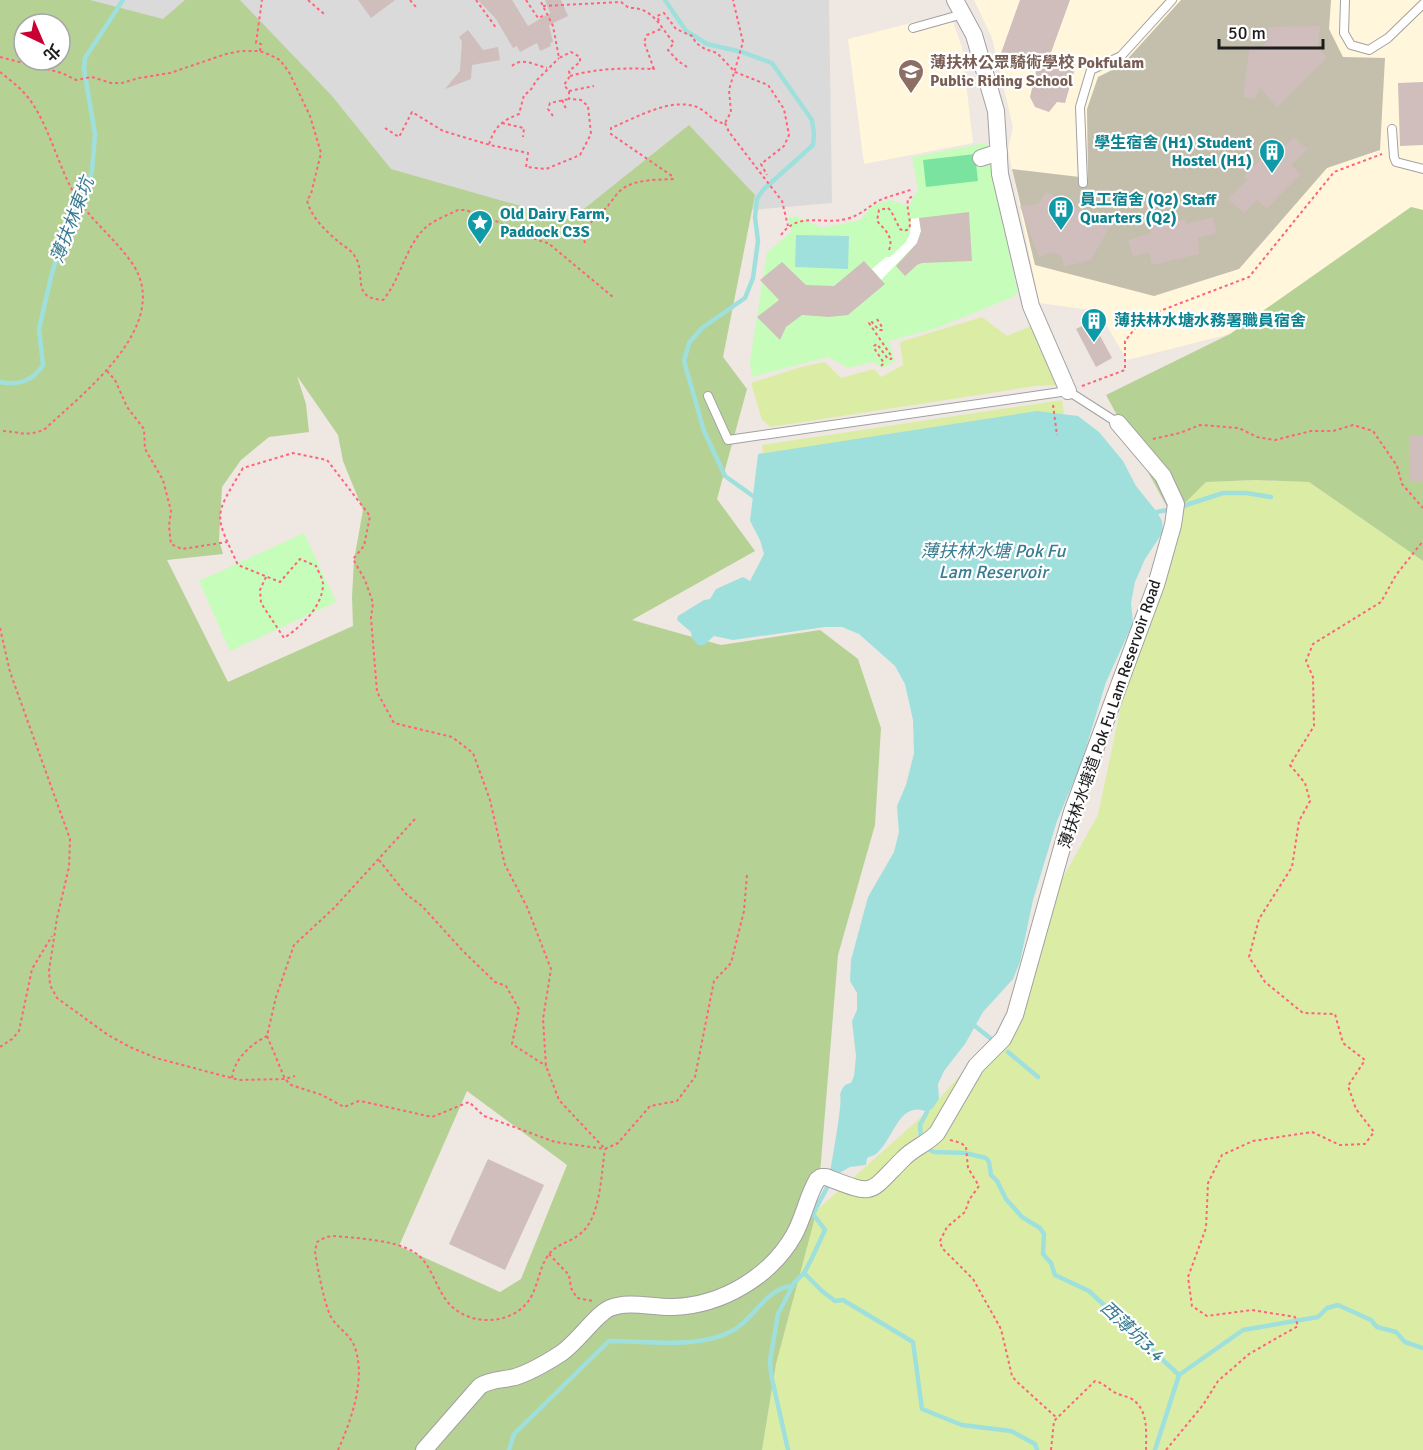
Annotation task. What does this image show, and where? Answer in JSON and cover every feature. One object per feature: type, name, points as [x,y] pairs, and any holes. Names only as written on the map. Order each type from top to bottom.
[{"type":"street","points":[[959,7],[974,35],[996,111],[1000,174],[1031,306],[1060,392]]},
{"type":"street","points":[[981,158],[999,152]]},
{"type":"street","name":"薄扶林水塘道 Pok Fu Lam Reservoir Road","points":[[606,1311],[627,1305],[663,1308],[692,1305],[706,1302],[745,1285],[771,1265],[794,1235],[817,1180],[821,1177],[826,1178],[865,1190],[881,1183],[904,1157],[928,1140],[976,1066],[1003,1039],[1015,1015],[1072,812],[1156,585],[1174,518],[1176,504],[1163,477],[1118,423]]},
{"type":"street","points":[[424,1450],[480,1386],[488,1381],[526,1373],[554,1358],[571,1346],[606,1311]]},
{"type":"lane","points":[[1083,183],[1080,107],[1091,70],[1121,56],[1172,0]]},
{"type":"lane","points":[[1345,0],[1344,33],[1351,45],[1369,50],[1388,38],[1423,4]]},
{"type":"lane","points":[[913,28],[959,7]]},
{"type":"lane","points":[[1392,129],[1396,162],[1423,169]]},
{"type":"lane","points":[[708,396],[728,441],[1060,392]]},
{"type":"lane","name":"薄扶林水塘道 Pok Fu Lam Reservoir Road","points":[[1060,392],[1118,423]]},
{"type":"path","points":[[260,51],[261,44],[256,43],[262,0]]},
{"type":"path","points":[[308,0],[324,14]]},
{"type":"path","points":[[410,0],[416,7]]},
{"type":"path","points":[[476,0],[497,29]]},
{"type":"path","points":[[526,0],[538,18],[546,14]]},
{"type":"path","points":[[540,0],[553,26],[559,58]]},
{"type":"path","points":[[725,123],[731,112],[729,90],[743,42],[733,0]]},
{"type":"path","points":[[543,6],[621,2],[629,8],[640,8],[659,21]]},
{"type":"path","points":[[687,67],[668,50],[674,43],[657,16],[664,13],[676,29],[692,36],[696,43],[717,53],[736,70],[768,85],[784,109],[789,135],[784,146],[761,164],[767,175]]},
{"type":"path","points":[[570,76],[584,72],[652,68],[644,42],[647,36],[663,28]]},
{"type":"path","points":[[0,57],[62,73],[76,80],[92,77],[111,83],[129,82],[170,73],[226,54],[260,51],[280,60],[298,89],[310,116],[321,153],[311,194],[307,200],[309,209],[315,219],[354,255],[359,269],[362,291],[370,298],[383,300],[403,262],[427,226],[458,210],[548,243],[613,297]]},
{"type":"path","points":[[489,144],[495,129],[507,118],[519,114],[524,95],[530,91],[547,68],[571,52],[580,57],[579,64],[569,71],[570,76],[564,85],[569,99]]},
{"type":"path","points":[[512,66],[524,61],[547,68]]},
{"type":"path","points":[[0,72],[30,101],[82,204],[127,257],[143,285],[140,319],[125,347],[107,370],[45,429],[33,435],[0,431]]},
{"type":"path","points":[[568,91],[594,86]]},
{"type":"path","points":[[562,100],[567,111]]},
{"type":"path","points":[[385,128],[399,137],[411,112],[443,131],[528,153],[526,167],[546,169],[580,155],[591,134],[588,106],[581,100],[550,102],[548,109],[553,116]]},
{"type":"path","points":[[585,243],[582,233],[620,191],[642,181],[673,179],[672,176],[611,134],[611,128],[651,111],[679,105],[698,108],[719,124],[725,123]]},
{"type":"path","points":[[502,123],[524,128],[523,137]]},
{"type":"path","points":[[725,123],[729,132],[782,201],[788,226]]},
{"type":"path","points":[[1057,435],[1060,392],[1125,370],[1125,341],[1144,317],[1249,277],[1334,172],[1394,150]]},
{"type":"path","points":[[781,235],[788,226],[803,221],[848,219],[857,216],[879,201],[913,189]]},
{"type":"path","points":[[890,250],[891,238],[877,221],[879,210],[888,208],[900,229],[904,231],[909,229],[911,225],[906,208],[908,199],[913,196]]},
{"type":"path","points":[[877,319],[882,330],[879,330],[871,321],[869,322],[892,357],[888,359],[877,344],[874,345],[884,363],[881,366]]},
{"type":"path","points":[[107,370],[115,380],[127,406],[144,429],[145,449],[163,480],[171,511],[169,526],[171,544],[182,549],[227,542]]},
{"type":"path","points":[[1151,439],[1180,433],[1200,425],[1239,428],[1257,438],[1275,440],[1311,432],[1333,431],[1353,425],[1373,431],[1397,466],[1402,484],[1423,508]]},
{"type":"path","points":[[266,577],[260,590],[261,603],[284,638],[298,628],[318,604],[323,583],[316,566],[300,559],[280,582],[238,566],[219,519],[222,503],[243,468],[293,453],[327,460],[370,516],[364,546],[353,559],[365,580],[372,603],[371,618],[377,692],[394,723],[452,737],[473,753],[490,800],[505,865],[527,907],[551,969],[543,1019],[546,1066],[559,1100],[604,1149],[594,1217],[581,1234],[560,1244],[549,1254],[535,1289],[522,1308],[505,1317],[479,1319],[467,1316],[451,1306],[425,1263],[408,1249],[390,1244],[333,1236],[317,1242],[315,1252],[328,1308],[335,1323],[352,1341],[357,1361],[355,1405],[338,1450]]},
{"type":"path","points":[[1166,1450],[1203,1405],[1218,1381],[1249,1354],[1298,1326],[1295,1317],[1251,1310],[1207,1316],[1192,1306],[1188,1277],[1206,1228],[1208,1183],[1222,1155],[1253,1142],[1312,1132],[1340,1145],[1365,1144],[1374,1132],[1356,1109],[1348,1086],[1365,1060],[1343,1043],[1335,1014],[1303,1013],[1264,982],[1249,957],[1259,919],[1292,867],[1299,821],[1310,801],[1305,783],[1290,765],[1314,726],[1313,677],[1306,662],[1313,644],[1382,602],[1396,575],[1423,541]]},
{"type":"path","points":[[0,628],[10,672],[70,839],[69,867],[54,933],[49,981],[55,995],[108,1035],[156,1058],[251,1081],[285,1079],[295,1076]]},
{"type":"path","points":[[415,819],[334,908],[294,945],[276,998],[267,1036],[285,1079],[291,1085],[326,1096],[344,1107],[359,1101],[432,1116],[469,1102],[484,1116],[555,1142],[604,1149],[618,1143],[650,1106],[676,1101],[695,1077],[714,981],[731,963],[744,912],[747,874]]},
{"type":"path","points":[[378,860],[406,894],[422,906],[463,951],[495,982],[506,986],[519,1009],[512,1044],[546,1066]]},
{"type":"path","points":[[0,1047],[19,1031],[32,969],[54,933]]},
{"type":"path","points":[[232,1078],[233,1068],[244,1053],[257,1041],[267,1036]]},
{"type":"path","points":[[928,1140],[949,1140],[966,1147],[968,1168],[979,1186],[969,1200],[965,1212],[942,1233],[940,1241],[942,1248],[973,1279],[1001,1329],[1016,1382],[1057,1418]]},
{"type":"path","points":[[549,1254],[569,1275],[571,1288],[577,1298],[586,1301],[598,1300],[594,1308],[606,1311]]},
{"type":"path","points":[[1051,1450],[1054,1421],[1095,1382],[1132,1399],[1142,1410],[1147,1426],[1146,1450]]},
{"type":"shaded area","points":[[33,0],[189,0],[148,34]]},
{"type":"shaded area","points":[[211,0],[829,0],[832,203],[740,211],[555,236],[376,184]]},
{"type":"shaded area","points":[[974,0],[1423,0],[1423,210],[1411,207],[1230,334],[1127,360],[1098,311],[1039,303],[1008,150],[1013,127],[992,38]]},
{"type":"shaded area","points":[[1181,0],[1331,0],[1329,29],[1343,57],[1385,58],[1380,150],[1327,168],[1239,269],[1154,296],[1035,265],[1012,169],[1088,178],[1087,109],[1098,77],[1122,65]]},
{"type":"shaded area","name":"薄扶林公眾騎術學校 Pokfulam Public Riding School","points":[[950,13],[962,47],[973,143],[864,164],[848,39]]},
{"type":"green space","points":[[0,0],[90,0],[163,19],[185,0],[240,0],[332,96],[391,169],[570,220],[689,125],[755,195],[723,357],[747,389],[717,499],[755,551],[632,620],[721,645],[820,630],[858,659],[881,728],[875,825],[838,955],[817,1210],[776,1364],[762,1450],[0,1450]],"holes":[[[297,376],[338,435],[343,461],[363,510],[354,560],[353,626],[228,682],[167,560],[223,554],[219,540],[222,487],[241,460],[269,437],[309,432],[306,404]],[[467,1091],[567,1165],[521,1279],[500,1292],[399,1246]]]},
{"type":"green space","points":[[986,143],[1018,293],[937,328],[889,341],[895,361],[884,368],[873,362],[848,368],[828,357],[752,377],[750,361],[767,253],[791,232],[788,218],[796,216],[822,228],[860,220],[873,205],[890,200],[909,206],[918,189],[912,157]]},
{"type":"green space","points":[[975,154],[978,181],[926,187],[923,160]]},
{"type":"green space","points":[[1411,207],[1423,210],[1423,561],[1309,482],[1255,480],[1206,482],[1172,516],[1106,395],[1230,334]]},
{"type":"green space","points":[[982,317],[1007,336],[1033,325],[1056,385],[1035,386],[771,427],[762,420],[751,383],[825,362],[841,378],[874,369],[881,377],[903,365],[900,342]]},
{"type":"green space","points":[[1062,400],[1064,414],[764,459],[762,445]]},
{"type":"green space","points":[[1255,480],[1309,482],[1423,561],[1423,1450],[762,1450],[776,1364],[817,1210],[929,1110],[1003,1028],[1034,929],[1098,815],[1122,701],[1172,516],[1206,482]]},
{"type":"green space","points":[[304,533],[336,602],[230,651],[199,581]]},
{"type":"water","points":[[796,235],[849,236],[848,269],[795,267]]},
{"type":"water","name":"薄扶林水塘 Pok Fu Lam Reservoir","points":[[1037,411],[1078,416],[1099,432],[1123,461],[1136,486],[1157,512],[1162,521],[1163,532],[1145,559],[1135,582],[1131,603],[1133,623],[1106,682],[1081,764],[1057,821],[1033,900],[1020,962],[1013,979],[983,1012],[965,1044],[944,1071],[938,1084],[939,1099],[933,1108],[927,1112],[910,1111],[897,1123],[882,1148],[875,1155],[867,1158],[866,1165],[850,1167],[836,1175],[830,1173],[839,1119],[840,1095],[854,1076],[856,1056],[852,1021],[857,1010],[857,993],[850,981],[851,960],[868,897],[894,852],[899,832],[897,806],[906,785],[914,753],[913,720],[905,684],[895,666],[859,634],[842,627],[825,627],[733,640],[714,636],[704,645],[698,645],[692,638],[691,632],[677,620],[678,616],[704,600],[710,599],[716,589],[743,577],[750,581],[764,554],[750,521],[758,454]]},
{"type":"pier","points":[[919,218],[921,231],[917,243],[881,280],[872,269],[906,242],[910,234],[911,219]]},
{"type":"building","points":[[358,0],[395,0],[371,18]]},
{"type":"building","points":[[478,0],[512,0],[528,26],[550,13],[545,0],[561,0],[568,16],[549,25],[553,42],[550,43],[551,46],[540,51],[537,43],[520,52],[517,46],[513,48],[496,19]]},
{"type":"building","points":[[1020,0],[1070,0],[1049,58],[1076,65],[1065,103],[1057,102],[1049,112],[1035,107],[1030,97],[1037,67],[1000,56]]},
{"type":"building","points":[[1320,26],[1318,47],[1327,58],[1277,107],[1260,88],[1255,99],[1243,97],[1250,45],[1260,48],[1269,40],[1268,27]]},
{"type":"building","points":[[468,30],[483,50],[498,47],[500,60],[472,65],[471,79],[445,89],[460,71],[462,41],[459,37]]},
{"type":"building","points":[[1423,82],[1423,145],[1400,146],[1398,83]]},
{"type":"building","name":"學生宿舍 (H1) Student Hostel (H1)","points":[[1294,137],[1307,149],[1291,165],[1301,174],[1267,208],[1257,200],[1244,213],[1228,199],[1247,180],[1244,176],[1270,151],[1275,156]]},
{"type":"building","name":"員工宿舍 (Q2) Staff Quarters (Q2)","points":[[1046,192],[1111,225],[1091,260],[1064,267],[1061,256],[1050,252],[1039,258],[1020,206],[1038,204]]},
{"type":"building","points":[[969,212],[972,261],[922,263],[905,276],[896,266],[917,243],[921,231],[919,218]]},
{"type":"building","points":[[1213,217],[1217,233],[1198,238],[1199,254],[1152,265],[1149,252],[1133,257],[1128,240],[1151,233],[1150,228],[1185,219],[1186,224]]},
{"type":"building","points":[[864,261],[885,284],[848,315],[829,317],[802,315],[786,327],[780,340],[757,317],[779,300],[760,280],[782,262],[806,285],[834,286]]},
{"type":"building","name":"薄扶林水塘水務署職員宿舍","points":[[1092,321],[1112,358],[1096,367],[1076,329]]},
{"type":"building","points":[[1409,435],[1423,435],[1423,482],[1410,482]]},
{"type":"building","points":[[488,1159],[544,1185],[505,1270],[449,1244]]},
{"type":"waterway","name":"薄扶林東坑","points":[[0,382],[24,381],[34,375],[43,365],[39,329],[51,277],[62,239],[88,185],[92,171],[95,134],[84,69],[85,58],[123,0]]},
{"type":"waterway","points":[[665,0],[686,31],[707,44],[742,52],[772,63],[812,120],[813,145],[763,190],[757,199],[755,217],[758,241],[753,278],[745,298],[702,328],[689,343],[684,361],[704,431],[725,476],[753,496]]},
{"type":"waterway","points":[[1180,507],[1223,493],[1246,493],[1271,497]]},
{"type":"waterway","points":[[1157,512],[1172,509]]},
{"type":"waterway","points":[[975,1026],[990,1038]]},
{"type":"waterway","points":[[1008,1052],[1038,1077]]},
{"type":"waterway","name":"西薄坑3.4","points":[[921,1140],[920,1125],[927,1112]]},
{"type":"waterway","name":"西薄坑3.4","points":[[925,1147],[934,1152],[965,1153],[986,1158],[991,1175],[997,1181],[1006,1199],[1022,1217],[1040,1228],[1044,1234],[1043,1254],[1051,1263],[1055,1275],[1089,1291],[1179,1375],[1243,1330],[1318,1317],[1327,1308],[1338,1305],[1371,1320],[1377,1327],[1396,1332],[1405,1342],[1423,1348]]},
{"type":"waterway","points":[[788,1450],[770,1361],[778,1314],[794,1283],[804,1273],[825,1230],[813,1214],[830,1182]]},
{"type":"waterway","points":[[804,1273],[835,1301],[843,1300],[913,1342],[922,1409],[962,1425],[1011,1431],[1035,1444],[1037,1450]]},
{"type":"waterway","points":[[509,1450],[514,1434],[609,1341],[672,1343],[719,1337],[740,1326],[775,1292],[793,1286]]},
{"type":"waterway","points":[[1155,1450],[1179,1375]]},
{"type":"place","name":"薄扶林公眾騎術學校 Pokfulam Public Riding School","points":[[911,95]]},
{"type":"place","name":"學生宿舍 (H1) Student Hostel (H1)","points":[[1272,175]]},
{"type":"place","name":"員工宿舍 (Q2) Staff Quarters (Q2)","points":[[1061,232]]},
{"type":"place","name":"Old Dairy Farm, Paddock C3S","points":[[480,246]]},
{"type":"place","name":"薄扶林水塘水務署職員宿舍","points":[[1094,344]]}]
